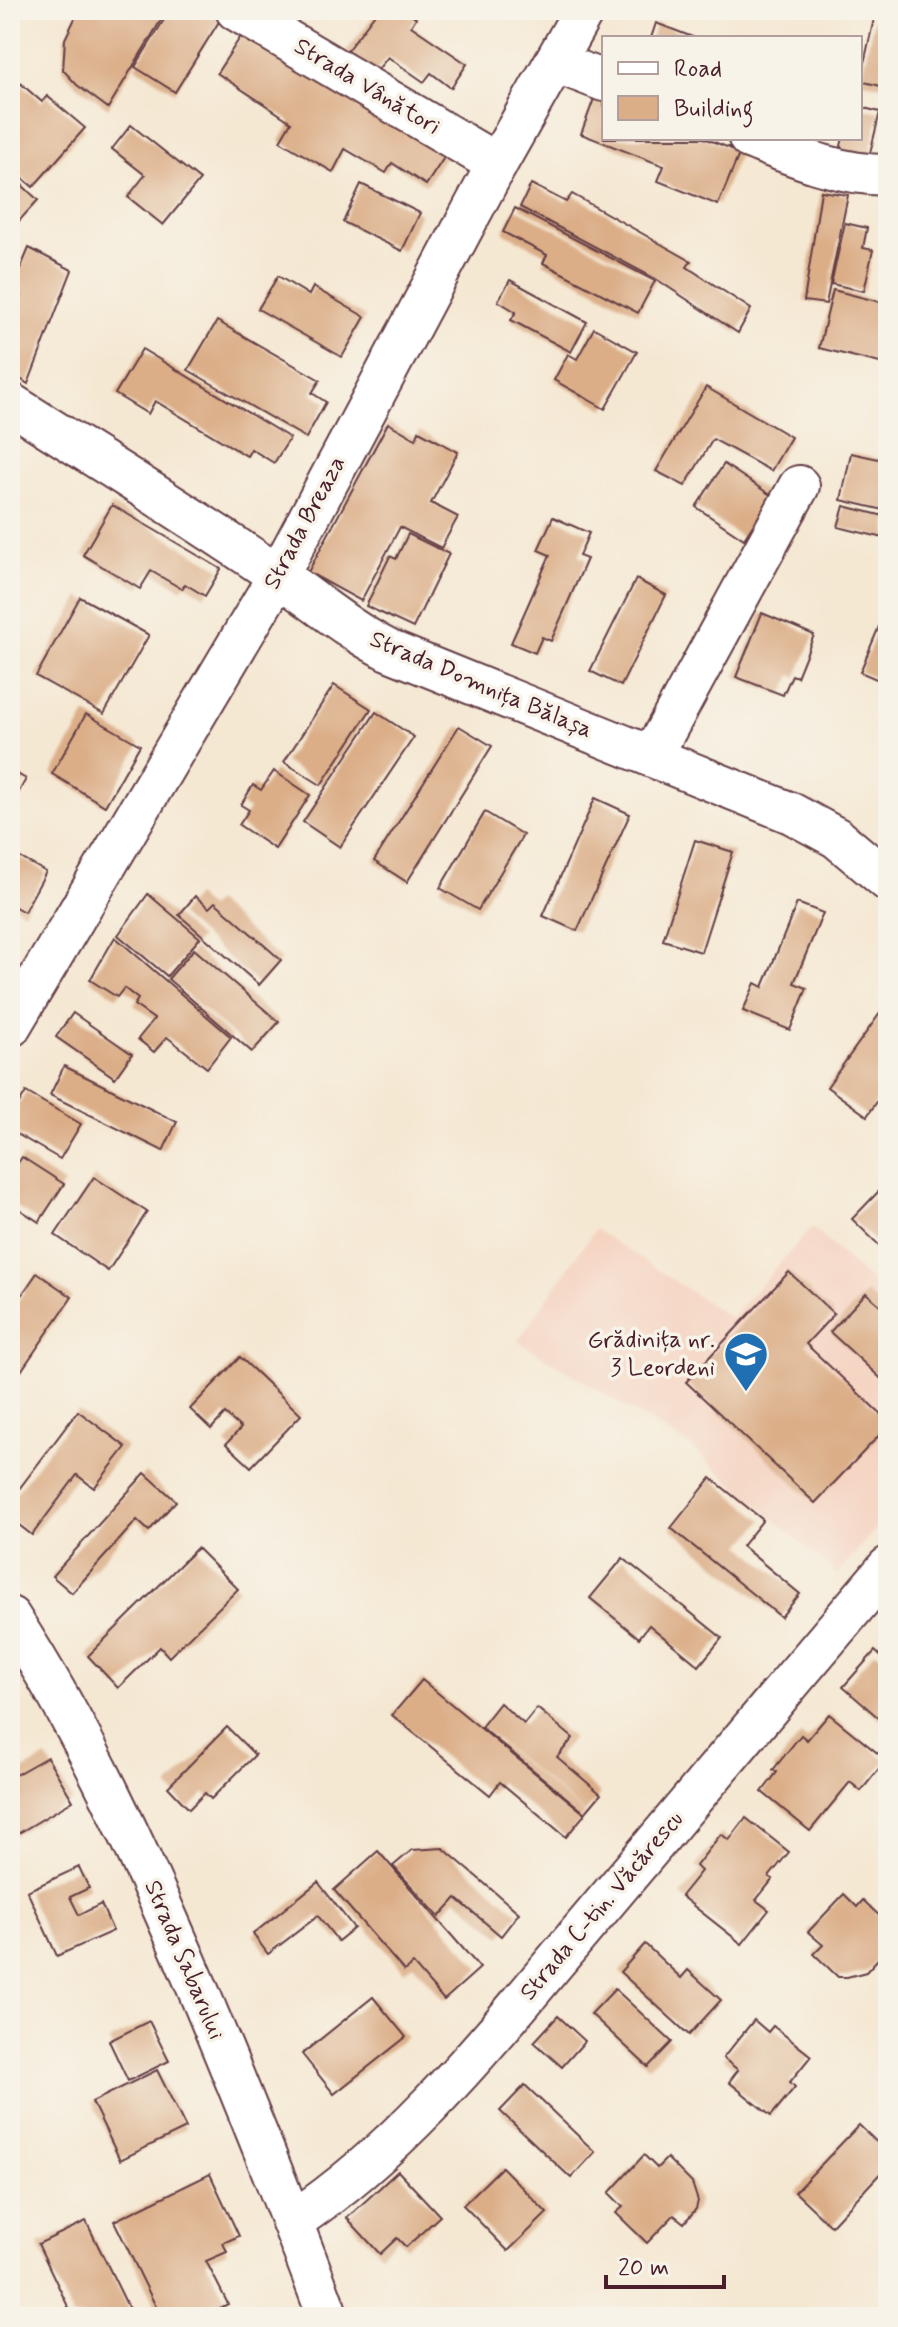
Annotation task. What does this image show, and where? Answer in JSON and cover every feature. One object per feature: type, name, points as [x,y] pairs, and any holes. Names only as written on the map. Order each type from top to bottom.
[{"type":"street","name":"Strada Vânători","points":[[236,10],[497,164]]},
{"type":"street","name":"Strada Breaza","points":[[10,1027],[278,576],[497,164],[584,10]]},
{"type":"street","points":[[555,62],[602,80]]},
{"type":"street","points":[[754,140],[846,173],[888,175]]},
{"type":"street","name":"Strada Domnița Bălașa","points":[[10,403],[278,576],[331,617],[388,650],[802,819],[837,838],[888,881]]},
{"type":"street","points":[[652,756],[799,486]]},
{"type":"street","name":"Strada C-tin. Văcărescu","points":[[293,2221],[336,2192],[383,2151],[440,2093],[517,2007],[888,1567]]},
{"type":"street","name":"Strada Sabarului","points":[[10,1617],[35,1655],[89,1753],[132,1841],[218,2037],[293,2221],[328,2317]]},
{"type":"shaded area","name":"Grădinița nr. 3 Leordeni","points":[[812,1227],[888,1298],[888,1515],[837,1574],[690,1446],[518,1341],[595,1229],[731,1318]]},
{"type":"building","points":[[79,10],[167,10],[108,108],[77,85],[63,70],[65,39]]},
{"type":"building","points":[[170,10],[205,10],[220,20],[175,92],[135,67]]},
{"type":"building","points":[[378,10],[404,10],[416,18],[411,26],[467,64],[451,88],[431,73],[424,82],[388,57],[375,73],[346,52]]},
{"type":"building","points":[[876,10],[888,10],[888,76],[885,87],[862,81]]},
{"type":"building","points":[[656,23],[690,36],[652,36]]},
{"type":"building","points":[[245,30],[445,156],[426,185],[392,163],[386,173],[345,149],[333,172],[280,141],[291,122],[217,73]]},
{"type":"building","points":[[10,74],[42,102],[47,96],[85,128],[33,187],[10,167]]},
{"type":"building","points":[[595,96],[602,98],[602,140],[709,140],[740,152],[718,205],[658,181],[664,166],[581,134]]},
{"type":"building","points":[[862,108],[880,112],[869,157],[840,150],[842,140],[862,140]]},
{"type":"building","points":[[131,125],[200,180],[163,225],[128,197],[145,175],[112,149]]},
{"type":"building","points":[[10,174],[38,200],[10,231]]},
{"type":"building","points":[[361,184],[420,213],[402,251],[343,222]]},
{"type":"building","points":[[531,184],[566,202],[572,194],[691,261],[687,267],[751,309],[738,333],[656,279],[520,207]]},
{"type":"building","points":[[821,191],[848,195],[826,304],[804,301]]},
{"type":"building","points":[[515,208],[655,281],[638,313],[543,263],[547,255],[503,232]]},
{"type":"building","points":[[845,223],[867,228],[863,248],[873,250],[864,291],[831,284]]},
{"type":"building","points":[[29,248],[72,270],[28,384],[10,372],[10,308],[15,310],[21,296],[11,291]]},
{"type":"building","points":[[278,276],[309,295],[313,287],[365,317],[342,357],[258,309]]},
{"type":"building","points":[[510,280],[587,322],[571,352],[511,320],[516,312],[498,301]]},
{"type":"building","points":[[833,290],[888,304],[888,365],[819,348]]},
{"type":"building","points":[[217,321],[320,380],[312,393],[326,402],[306,438],[188,370]]},
{"type":"building","points":[[594,328],[637,352],[605,409],[554,380],[568,354],[577,359]]},
{"type":"building","points":[[142,349],[290,438],[274,463],[251,449],[247,456],[155,401],[148,414],[115,394]]},
{"type":"building","points":[[706,387],[791,437],[771,471],[713,439],[685,486],[656,471]]},
{"type":"building","points":[[388,423],[416,439],[419,431],[458,452],[431,503],[458,517],[441,548],[400,527],[361,601],[308,572]]},
{"type":"building","points":[[851,453],[888,461],[888,511],[841,500]]},
{"type":"building","points":[[724,464],[772,496],[744,539],[696,507]]},
{"type":"building","points":[[112,505],[221,569],[205,596],[185,584],[182,589],[151,571],[140,589],[83,555]]},
{"type":"building","points":[[844,506],[888,517],[888,539],[838,527]]},
{"type":"building","points":[[553,517],[589,533],[579,556],[587,559],[551,641],[542,637],[535,653],[511,643],[550,555],[538,550]]},
{"type":"building","points":[[408,534],[449,554],[413,628],[366,606],[390,556],[396,559]]},
{"type":"building","points":[[636,579],[666,595],[621,686],[590,671]]},
{"type":"building","points":[[80,597],[149,635],[104,714],[36,676]]},
{"type":"building","points":[[762,613],[814,635],[797,677],[792,675],[783,695],[736,677]]},
{"type":"building","points":[[880,624],[888,627],[888,684],[860,672]]},
{"type":"building","points":[[334,685],[371,709],[321,785],[284,762]]},
{"type":"building","points":[[376,712],[414,737],[340,847],[303,822]]},
{"type":"building","points":[[86,714],[140,745],[105,806],[52,774]]},
{"type":"building","points":[[459,726],[492,746],[407,882],[374,861]]},
{"type":"building","points":[[10,770],[26,779],[10,808]]},
{"type":"building","points":[[274,771],[310,795],[275,849],[239,825],[249,810],[241,805],[253,785],[261,790]]},
{"type":"building","points":[[595,798],[630,814],[577,931],[543,916]]},
{"type":"building","points":[[485,812],[523,835],[478,910],[440,888]]},
{"type":"building","points":[[695,840],[733,852],[701,952],[663,940]]},
{"type":"building","points":[[10,852],[46,872],[24,912],[10,904]]},
{"type":"building","points":[[148,894],[200,938],[167,976],[118,935]]},
{"type":"building","points":[[195,896],[209,908],[215,902],[281,960],[259,985],[179,915]]},
{"type":"building","points":[[797,903],[823,913],[794,983],[807,988],[790,1030],[743,1011],[755,983],[763,987]]},
{"type":"building","points":[[115,937],[231,1037],[207,1068],[167,1037],[154,1052],[138,1039],[154,1019],[134,1005],[138,999],[124,988],[117,997],[90,980]]},
{"type":"building","points":[[194,949],[279,1022],[252,1052],[168,979]]},
{"type":"building","points":[[888,1002],[888,1086],[867,1116],[827,1087]]},
{"type":"building","points":[[73,1013],[132,1054],[115,1078],[56,1037]]},
{"type":"building","points":[[64,1066],[177,1122],[163,1151],[50,1095]]},
{"type":"building","points":[[26,1092],[81,1124],[60,1159],[10,1130],[10,1119]]},
{"type":"building","points":[[22,1157],[64,1184],[39,1222],[10,1203],[10,1175]]},
{"type":"building","points":[[94,1177],[147,1212],[108,1271],[55,1235]]},
{"type":"building","points":[[880,1190],[888,1199],[888,1254],[852,1219]]},
{"type":"building","points":[[789,1272],[834,1314],[806,1344],[888,1421],[888,1426],[815,1503],[686,1382]]},
{"type":"building","points":[[37,1273],[72,1297],[10,1387],[10,1312]]},
{"type":"building","points":[[866,1293],[888,1312],[888,1385],[830,1332]]},
{"type":"building","points":[[240,1357],[301,1415],[251,1467],[226,1444],[241,1428],[225,1414],[211,1429],[190,1409]]},
{"type":"building","points":[[78,1411],[126,1447],[94,1488],[77,1475],[32,1535],[10,1518],[10,1501]]},
{"type":"building","points":[[145,1473],[176,1501],[149,1531],[137,1520],[72,1593],[52,1576]]},
{"type":"building","points":[[711,1478],[763,1520],[742,1546],[800,1594],[781,1617],[671,1528]]},
{"type":"building","points":[[197,1548],[238,1589],[169,1657],[160,1647],[118,1688],[88,1656]]},
{"type":"building","points":[[623,1558],[722,1638],[699,1666],[649,1625],[639,1638],[590,1598]]},
{"type":"building","points":[[875,1651],[888,1663],[888,1726],[843,1687]]},
{"type":"building","points":[[422,1680],[585,1814],[566,1837],[500,1782],[490,1795],[392,1715]]},
{"type":"building","points":[[500,1703],[524,1724],[537,1708],[573,1738],[557,1757],[601,1794],[585,1813],[481,1727]]},
{"type":"building","points":[[829,1714],[886,1760],[861,1791],[850,1782],[810,1831],[762,1792],[777,1772],[773,1770],[801,1735],[807,1740]]},
{"type":"building","points":[[227,1727],[255,1755],[211,1799],[205,1793],[189,1809],[168,1787]]},
{"type":"building","points":[[47,1757],[73,1801],[12,1837],[10,1778]]},
{"type":"building","points":[[746,1818],[789,1852],[756,1900],[769,1910],[742,1944],[681,1896],[701,1871],[696,1866],[721,1834],[729,1840]]},
{"type":"building","points":[[443,1848],[519,1913],[501,1936],[456,1898],[439,1917],[393,1866],[412,1850]]},
{"type":"building","points":[[378,1851],[480,1968],[444,2000],[413,1964],[404,1971],[334,1890]]},
{"type":"building","points":[[79,1867],[89,1888],[70,1897],[79,1915],[101,1904],[113,1931],[57,1956],[27,1891]]},
{"type":"building","points":[[318,1882],[354,1928],[338,1941],[318,1916],[268,1954],[253,1934]]},
{"type":"building","points":[[844,1894],[857,1907],[863,1900],[888,1924],[888,1948],[866,1972],[838,1977],[814,1954],[823,1945],[808,1932]]},
{"type":"building","points":[[645,1944],[681,1978],[688,1970],[721,2000],[689,2035],[620,1972]]},
{"type":"building","points":[[615,1989],[672,2042],[648,2067],[591,2014]]},
{"type":"building","points":[[373,1997],[406,2037],[334,2094],[302,2054]]},
{"type":"building","points":[[558,2016],[585,2041],[562,2067],[534,2042]]},
{"type":"building","points":[[754,2020],[768,2032],[773,2026],[811,2056],[790,2082],[795,2087],[771,2116],[729,2082],[738,2070],[723,2058]]},
{"type":"building","points":[[149,2021],[169,2061],[128,2081],[109,2041]]},
{"type":"building","points":[[157,2070],[186,2128],[120,2160],[92,2102]]},
{"type":"building","points":[[525,2085],[595,2152],[571,2178],[500,2111]]},
{"type":"building","points":[[859,2125],[888,2153],[888,2165],[831,2226],[795,2192]]},
{"type":"building","points":[[644,2155],[657,2168],[667,2158],[692,2183],[698,2201],[696,2209],[684,2223],[674,2215],[647,2243],[616,2213],[623,2207],[609,2193]]},
{"type":"building","points":[[502,2167],[547,2213],[508,2251],[463,2205]]},
{"type":"building","points":[[398,2171],[440,2216],[406,2247],[397,2238],[380,2254],[347,2218]]},
{"type":"building","points":[[210,2174],[239,2236],[223,2243],[227,2252],[206,2261],[228,2304],[202,2317],[161,2317],[114,2221]]},
{"type":"building","points":[[86,2221],[133,2317],[73,2317],[38,2244]]},
{"type":"place","name":"Grădinița nr. 3 Leordeni","points":[[746,1393]]}]
